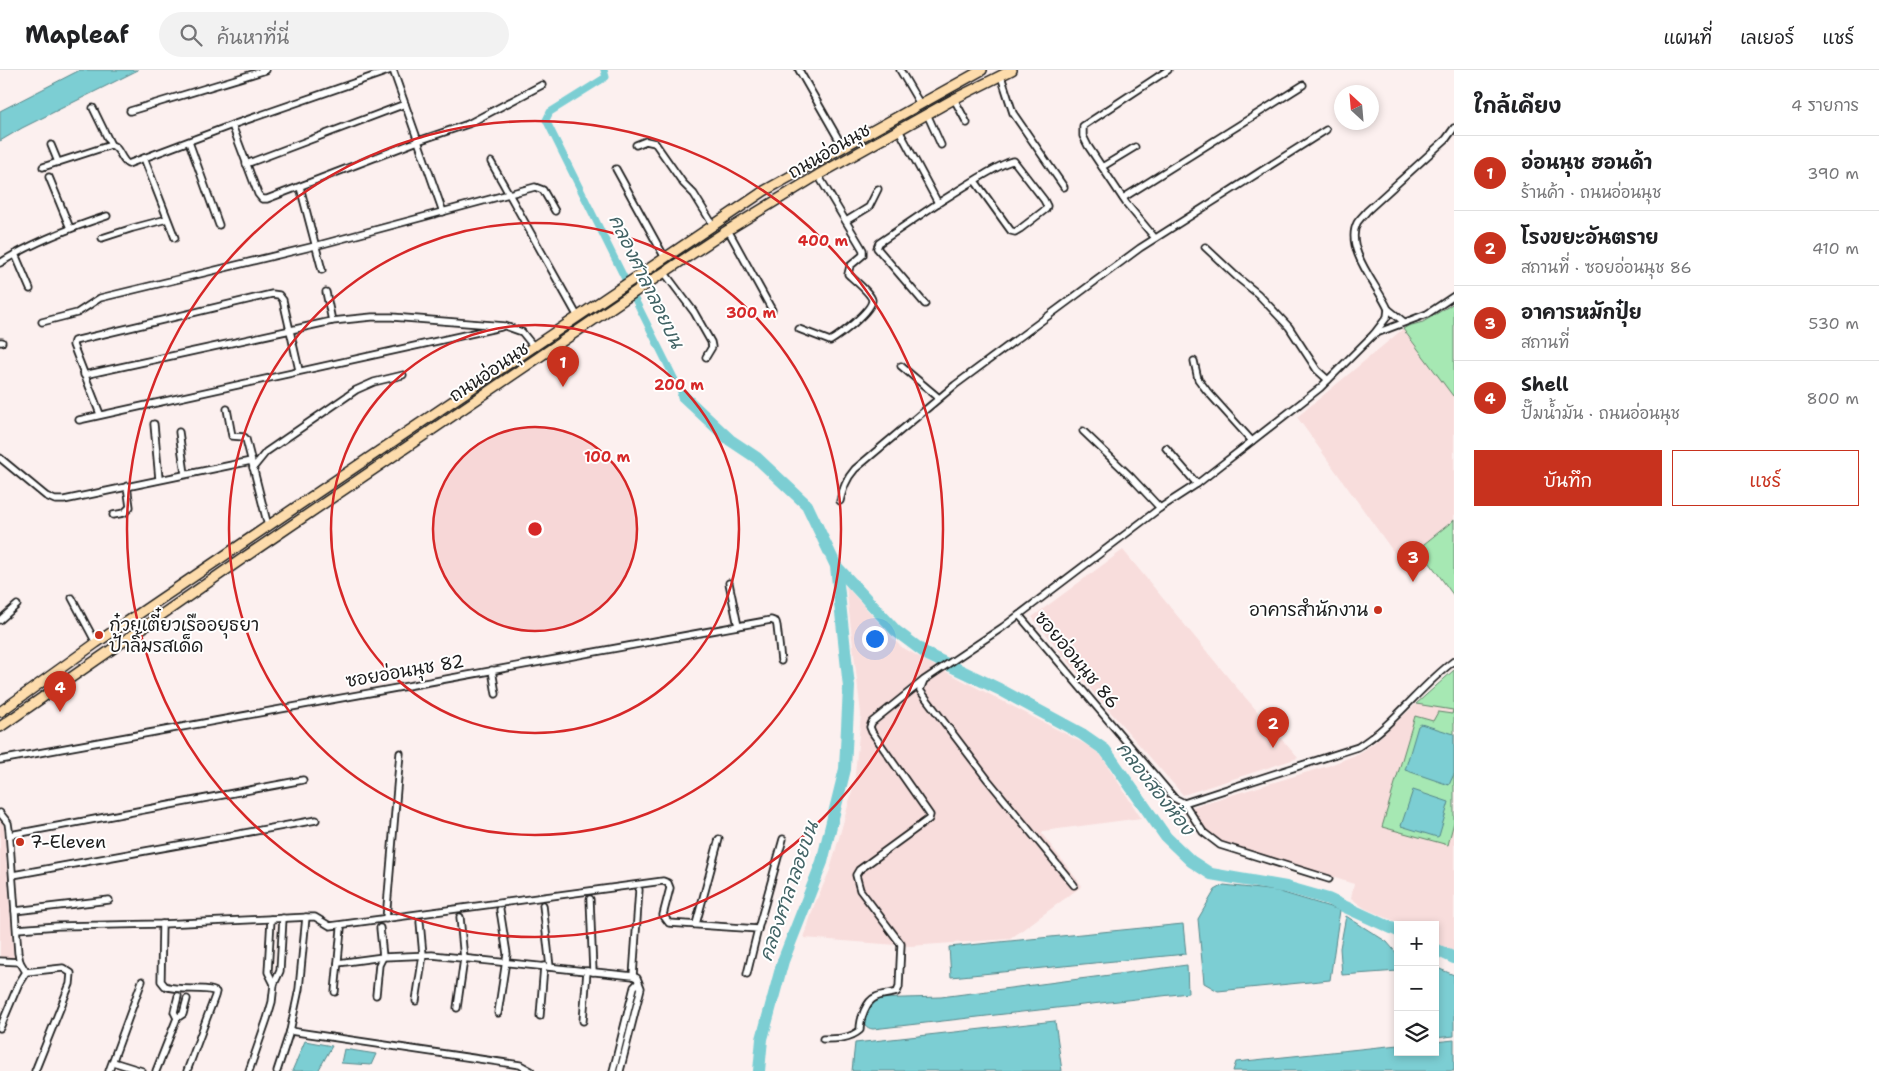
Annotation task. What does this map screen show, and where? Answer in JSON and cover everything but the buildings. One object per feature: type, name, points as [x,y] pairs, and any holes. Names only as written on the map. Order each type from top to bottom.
[{"type":"main road","name":"ถนนอ่อนนุช","points":[[0,712],[96,643],[232,550],[713,225],[764,192],[920,104],[967,74],[982,70]]},
{"type":"main road","name":"ถนนอ่อนนุช","points":[[0,727],[239,561],[728,230],[818,175],[954,99],[1012,70]]},
{"type":"main road","points":[[967,74],[975,89]]},
{"type":"main road","points":[[232,550],[239,561]]},
{"type":"street","points":[[130,111],[266,70]]},
{"type":"street","points":[[43,167],[110,146],[114,146],[118,150],[128,164],[232,125],[392,70],[443,212]]},
{"type":"street","points":[[799,70],[843,147]]},
{"type":"street","points":[[900,70],[920,104]]},
{"type":"street","points":[[1155,238],[1122,198],[1102,167],[1083,136],[1083,126],[1168,70]]},
{"type":"street","points":[[1001,76],[1007,99],[1013,112],[1064,187]]},
{"type":"street","points":[[1122,198],[1303,84]]},
{"type":"street","points":[[232,125],[258,194],[262,199],[267,199],[418,141],[468,124],[542,85]]},
{"type":"street","points":[[954,99],[967,123]]},
{"type":"street","points":[[246,164],[405,104]]},
{"type":"street","points":[[93,108],[110,146]]},
{"type":"street","points":[[927,114],[940,145]]},
{"type":"street","points":[[1404,322],[1388,309],[1366,270],[1354,242],[1357,223],[1367,211],[1446,139],[1454,128]]},
{"type":"street","points":[[899,130],[938,203]]},
{"type":"street","points":[[840,502],[844,486],[855,469],[955,384],[1155,238],[1326,130]]},
{"type":"street","points":[[636,145],[650,140],[654,143],[683,183],[694,194],[713,225]]},
{"type":"street","points":[[189,142],[219,225]]},
{"type":"street","points":[[51,145],[58,162]]},
{"type":"street","points":[[1102,167],[1134,147]]},
{"type":"street","points":[[144,158],[175,238]]},
{"type":"street","points":[[925,304],[877,248],[879,243],[938,203],[975,181],[1011,161],[1014,161],[1044,200],[1047,206],[1046,209],[1020,229],[1015,232],[1011,231],[975,181]]},
{"type":"street","points":[[491,162],[578,317]]},
{"type":"street","points":[[616,169],[665,258]]},
{"type":"street","points":[[799,329],[830,340],[837,337],[870,308],[872,300],[870,295],[848,274],[850,266],[863,254],[863,250],[818,175]]},
{"type":"street","points":[[49,177],[70,228]]},
{"type":"street","points":[[300,186],[322,270]]},
{"type":"street","points":[[42,322],[77,313],[100,298],[315,246],[535,187],[544,190],[555,211]]},
{"type":"street","points":[[846,221],[869,207],[878,189]]},
{"type":"street","points":[[0,263],[70,228],[107,216]]},
{"type":"street","points":[[102,238],[168,219]]},
{"type":"street","points":[[728,230],[772,310]]},
{"type":"street","points":[[1205,248],[1237,277],[1252,287],[1289,327],[1317,370],[1328,380]]},
{"type":"street","points":[[17,253],[30,289]]},
{"type":"street","points":[[664,272],[694,312],[711,342],[712,346],[706,357]]},
{"type":"street","points":[[326,292],[332,321]]},
{"type":"street","points":[[100,414],[73,345],[74,340],[272,294],[279,295],[283,300],[299,370]]},
{"type":"street","name":"ซอยอ่อนนุช 86","points":[[1374,334],[1427,314],[1454,296]]},
{"type":"street","name":"ซอยอ่อนนุช 86","points":[[823,1039],[837,1039],[855,1034],[860,1030],[860,1021],[868,1004],[875,997],[897,992],[899,987],[901,944],[860,890],[856,875],[859,870],[929,819],[930,815],[872,732],[870,727],[872,722],[937,670],[1019,614],[1160,508],[1197,484],[1252,441],[1328,380],[1374,334],[1387,317],[1388,309]]},
{"type":"street","points":[[84,376],[332,321],[372,317],[505,326],[522,332],[534,347]]},
{"type":"street","points":[[79,420],[505,326]]},
{"type":"street","points":[[1194,360],[1198,378],[1207,391],[1252,441]]},
{"type":"street","points":[[901,366],[939,398]]},
{"type":"street","points":[[253,468],[266,452],[356,390],[374,382],[403,375]]},
{"type":"street","points":[[227,409],[232,436],[246,439],[268,526]]},
{"type":"street","points":[[154,424],[159,479]]},
{"type":"street","points":[[1083,431],[1131,476],[1160,508]]},
{"type":"street","points":[[179,432],[185,474]]},
{"type":"street","points":[[1166,448],[1197,484]]},
{"type":"street","points":[[0,458],[46,496],[55,500],[64,500],[251,461]]},
{"type":"street","points":[[113,515],[124,513],[130,507],[127,486]]},
{"type":"street","points":[[729,583],[738,626]]},
{"type":"street","points":[[72,598],[96,643]]},
{"type":"street","points":[[0,620],[17,604]]},
{"type":"street","name":"ซอยอ่อนนุช 86","points":[[1019,614],[1174,798],[1184,803],[1203,832],[1220,845],[1330,879]]},
{"type":"street","name":"ซอยอ่อนนุช 82","points":[[0,760],[771,620],[776,622],[781,660]]},
{"type":"street","points":[[1184,803],[1358,747],[1373,738],[1430,681],[1454,661]]},
{"type":"street","points":[[492,670],[496,694]]},
{"type":"street","points":[[924,680],[920,690],[922,693],[988,780],[1074,886]]},
{"type":"street","points":[[386,919],[400,753]]},
{"type":"street","points":[[10,835],[303,780]]},
{"type":"street","points":[[0,812],[8,823],[10,835],[20,962],[26,972]]},
{"type":"street","points":[[13,875],[316,820]]},
{"type":"street","points":[[696,924],[719,839]]},
{"type":"street","points":[[747,974],[783,839]]},
{"type":"street","points":[[17,929],[306,917],[315,917],[330,926],[663,881],[668,883],[670,888],[663,915],[668,923],[758,929]]},
{"type":"street","points":[[633,976],[638,890]]},
{"type":"street","points":[[583,1021],[590,971],[590,899]]},
{"type":"street","points":[[15,910],[109,900]]},
{"type":"street","points":[[540,1016],[547,966],[542,905]]},
{"type":"street","points":[[498,1013],[507,954],[500,910]]},
{"type":"street","points":[[277,1071],[290,1031],[299,989],[306,917]]},
{"type":"street","points":[[457,1008],[464,959],[460,917]]},
{"type":"street","points":[[249,1071],[267,1020],[274,984],[280,971],[283,918]]},
{"type":"street","points":[[271,919],[268,972],[274,984]]},
{"type":"street","points":[[416,1001],[423,954],[420,922]]},
{"type":"street","points":[[162,924],[161,981],[165,986],[178,993],[188,995],[211,990],[216,992],[187,1071]]},
{"type":"street","points":[[376,995],[379,965],[384,958],[380,928]]},
{"type":"street","points":[[335,992],[341,929]]},
{"type":"street","points":[[338,963],[423,954],[633,976],[637,978],[641,988],[620,1071]]},
{"type":"street","points":[[0,961],[20,962]]},
{"type":"street","points":[[26,972],[63,968],[71,973],[70,984],[35,1071]]},
{"type":"street","points":[[0,1028],[19,983],[26,972]]},
{"type":"street","points":[[109,1071],[142,981]]},
{"type":"street","points":[[613,1071],[634,987],[638,983]]},
{"type":"street","points":[[177,1018],[174,1012],[178,993]]},
{"type":"street","points":[[156,1071],[177,1018],[183,1014],[188,995]]},
{"type":"street","points":[[290,1031],[520,1065],[531,1071]]},
{"type":"street","points":[[112,1062],[142,1071]]},
{"type":"shaded area","points":[[1403,329],[1454,395],[1454,520],[1419,548],[1423,554],[1405,568],[1297,417]]},
{"type":"shaded area","points":[[1123,550],[1231,681],[1298,758],[1183,795],[1093,692],[1032,617]]},
{"type":"shaded area","points":[[846,586],[900,646],[1089,746],[1101,755],[1141,818],[1043,831],[1042,834],[1082,886],[1010,939],[910,946],[804,938],[814,906],[830,870],[854,784],[861,714]]},
{"type":"shaded area","points":[[1416,704],[1453,709],[1449,725],[1454,726],[1454,952],[1439,946],[1439,921],[1394,921],[1364,908],[1351,898],[1354,884],[1223,843],[1209,833],[1189,810],[1192,807],[1328,766],[1358,754],[1373,744]]},
{"type":"shaded area","points":[[0,818],[4,829],[14,958],[0,958]]},
{"type":"green space","points":[[1454,303],[1453,396],[1403,329],[1423,322]]},
{"type":"green space","points":[[1454,520],[1454,596],[1419,548]]},
{"type":"green space","points":[[1454,670],[1454,822],[1448,845],[1382,827],[1415,716],[1433,721],[1438,712],[1452,714],[1453,710],[1416,704]]},
{"type":"water","points":[[80,70],[138,70],[0,141],[0,111]]},
{"type":"water","points":[[1421,724],[1454,734],[1454,774],[1449,785],[1405,770],[1418,726]]},
{"type":"water","points":[[1413,790],[1449,802],[1439,836],[1401,826]]},
{"type":"water","points":[[1224,885],[1277,891],[1340,910],[1330,980],[1218,991],[1204,983],[1198,919],[1215,890]]},
{"type":"water","points":[[1346,916],[1387,942],[1394,950],[1394,971],[1342,975],[1340,948]]},
{"type":"water","points":[[1183,924],[1186,954],[951,977],[949,947]]},
{"type":"water","points":[[1187,965],[1188,993],[873,1029],[865,1025],[862,1016],[864,1006],[869,999],[941,997]]},
{"type":"water","points":[[1439,969],[1454,975],[1454,1036],[1439,1038]]},
{"type":"water","points":[[1055,1021],[1062,1071],[852,1071],[855,1043]]},
{"type":"water","points":[[1454,1040],[1454,1071],[1233,1071],[1236,1062],[1394,1045],[1394,1056],[1439,1056],[1439,1042]]},
{"type":"water","points":[[305,1041],[332,1046],[318,1071],[292,1071]]},
{"type":"water","points":[[344,1049],[376,1054],[371,1065],[341,1063]]},
{"type":"waterway","name":"คลองศาลาลอยบน","points":[[604,70],[606,77],[550,112],[546,120],[683,396]]},
{"type":"waterway","name":"คลองศาลาลอยบน","points":[[683,396],[730,440],[757,458],[807,505],[836,566],[849,687],[845,769],[822,862],[783,961],[762,1039],[759,1071]]},
{"type":"waterway","name":"คลองสองห้อง","points":[[836,566],[896,631],[928,655],[999,689],[1082,734],[1105,750],[1166,837],[1191,861],[1211,874],[1286,887],[1328,899],[1394,929]]},
{"type":"waterway","name":"คลองสองห้อง","points":[[1439,951],[1454,958]]},
{"type":"place","name":"อ่อนนุช ฮอนด้า","points":[[563,387]]},
{"type":"place","name":"อาคารหมักปุ๋ย","points":[[1413,582]]},
{"type":"place","name":"อาคารสำนักงาน","points":[[1378,610]]},
{"type":"place","name":"ก๋วยเตี๋ยวเรืออยุธยา ป้าลิ้มรสเด็ด","points":[[99,635]]},
{"type":"place","name":"Shell","points":[[60,712]]},
{"type":"place","name":"โรงขยะอันตราย","points":[[1273,748]]},
{"type":"place","name":"7-Eleven","points":[[20,842]]}]
